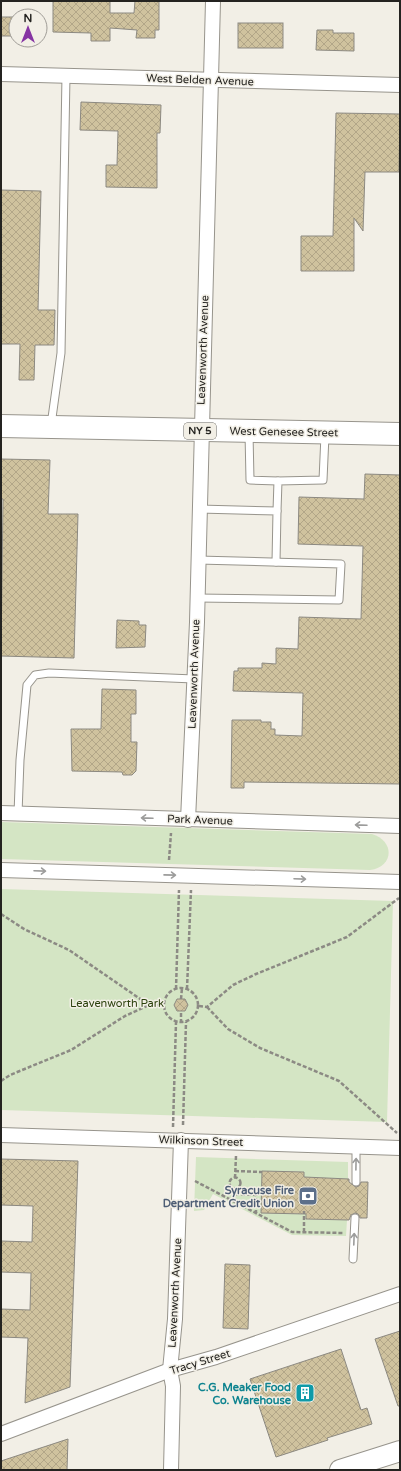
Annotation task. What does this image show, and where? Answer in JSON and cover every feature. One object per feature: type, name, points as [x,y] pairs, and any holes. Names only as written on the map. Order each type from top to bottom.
[{"type":"main road","name":"West Genesee Street","points":[[1,426],[400,434]]},
{"type":"main road","points":[[340,1470],[400,1451]]},
{"type":"street","name":"Leavenworth Avenue","points":[[188,820],[197,598],[213,1]]},
{"type":"street","name":"West Belden Avenue","points":[[1,74],[400,85]]},
{"type":"street","name":"Park Avenue","points":[[1,813],[400,826]]},
{"type":"street","points":[[1,870],[400,882]]},
{"type":"street","name":"Wilkinson Street","points":[[1,1135],[400,1148]]},
{"type":"street","name":"Leavenworth Avenue","points":[[171,1470],[173,1386],[170,1370],[175,1319],[179,1140]]},
{"type":"street","name":"Tracy Street","points":[[1,1434],[170,1370],[216,1357],[400,1294]]},
{"type":"lane","points":[[50,427],[61,353],[66,76]]},
{"type":"lane","points":[[249,431],[250,480],[278,481],[324,480],[325,433]]},
{"type":"lane","points":[[276,562],[278,481]]},
{"type":"lane","points":[[199,509],[277,511]]},
{"type":"lane","points":[[197,598],[339,600],[341,564],[198,560]]},
{"type":"lane","points":[[18,814],[20,760],[27,685],[35,675],[49,673],[194,679]]},
{"type":"lane","points":[[356,1146],[356,1182]]},
{"type":"lane","points":[[353,1259],[355,1218]]},
{"type":"path","points":[[172,819],[180,875],[187,989]]},
{"type":"path","points":[[176,989],[180,875]]},
{"type":"path","points":[[206,1007],[234,985],[256,974],[347,937],[400,897]]},
{"type":"path","points":[[1,914],[24,930],[69,950],[149,1005]]},
{"type":"path","points":[[181,999],[182,988]]},
{"type":"path","points":[[176,989],[187,989],[194,993],[197,999],[199,1006],[194,1018],[186,1022],[176,1022],[169,1017],[164,1005],[169,994],[176,989]]},
{"type":"path","points":[[1,1081],[10,1075],[71,1050],[126,1016],[149,1005],[164,1005]]},
{"type":"path","points":[[199,1006],[206,1007],[228,1029],[260,1048],[338,1081],[400,1136]]},
{"type":"path","points":[[181,1011],[181,1023]]},
{"type":"path","points":[[176,1022],[179,1140]]},
{"type":"path","points":[[179,1140],[186,1022]]},
{"type":"path","points":[[235,1178],[236,1142]]},
{"type":"path","points":[[235,1171],[262,1172]]},
{"type":"path","points":[[235,1178],[240,1180],[240,1184],[235,1188]]},
{"type":"path","points":[[235,1178],[231,1179],[230,1183],[230,1186],[235,1188]]},
{"type":"path","points":[[195,1181],[292,1232],[346,1234]]},
{"type":"path","points":[[235,1188],[235,1202]]},
{"type":"path","points":[[235,1194],[256,1195],[256,1214]]},
{"type":"path","points":[[256,1200],[262,1200]]},
{"type":"path","points":[[304,1211],[304,1232]]},
{"type":"green space","points":[[1,822],[372,834],[380,837],[385,842],[389,854],[384,864],[378,868],[370,870],[1,859]]},
{"type":"green space","name":"Leavenworth Park","points":[[1,889],[393,901],[387,1122],[1,1110]]},
{"type":"green space","points":[[196,1157],[348,1162],[348,1179],[308,1178],[304,1182],[304,1172],[263,1171],[261,1213],[302,1214],[303,1211],[306,1211],[306,1219],[347,1220],[346,1236],[292,1235],[213,1194],[204,1210],[194,1211]]},
{"type":"building","points":[[53,1],[110,1],[110,13],[134,13],[135,1],[159,1],[159,30],[155,30],[155,38],[136,38],[137,30],[110,28],[110,41],[91,41],[91,33],[53,32]]},
{"type":"building","points":[[1,17],[8,17],[8,36],[1,36]]},
{"type":"building","points":[[238,23],[283,23],[283,48],[238,48]]},
{"type":"building","points":[[317,30],[333,30],[333,33],[354,33],[354,51],[316,50]]},
{"type":"building","points":[[81,102],[161,105],[160,133],[157,133],[157,188],[106,187],[106,165],[117,165],[118,131],[80,130]]},
{"type":"building","points":[[336,113],[400,114],[399,172],[365,172],[363,231],[354,218],[354,271],[301,271],[301,236],[333,236]]},
{"type":"building","points":[[1,190],[41,191],[38,310],[55,310],[54,345],[35,345],[34,380],[19,380],[20,344],[1,344]]},
{"type":"building","points":[[1,459],[50,460],[48,514],[78,514],[74,658],[1,656],[3,499],[1,499]]},
{"type":"building","points":[[365,474],[400,475],[400,784],[244,782],[244,788],[231,788],[232,720],[261,720],[261,722],[271,722],[271,729],[275,729],[275,735],[302,736],[303,693],[233,691],[234,671],[238,671],[238,668],[262,668],[262,663],[276,664],[276,648],[298,649],[299,617],[361,619],[363,546],[298,544],[299,497],[364,499]]},
{"type":"building","points":[[117,620],[139,621],[139,625],[146,625],[145,647],[116,648]]},
{"type":"building","points":[[102,689],[136,690],[136,714],[131,714],[131,742],[137,742],[136,771],[132,775],[123,775],[122,772],[72,771],[71,729],[101,729]]},
{"type":"building","points":[[177,999],[185,999],[188,1005],[185,1011],[177,1011],[174,1005]]},
{"type":"building","points":[[1,1159],[78,1161],[70,1387],[25,1403],[28,1338],[1,1337],[1,1309],[30,1310],[31,1273],[1,1272],[1,1241],[32,1242],[33,1206],[1,1205]]},
{"type":"building","points":[[262,1171],[304,1172],[304,1177],[349,1179],[349,1182],[356,1187],[359,1186],[361,1182],[368,1182],[367,1218],[360,1218],[358,1214],[355,1213],[351,1215],[349,1220],[306,1219],[306,1214],[261,1213]]},
{"type":"building","points":[[225,1264],[250,1265],[248,1329],[223,1328]]},
{"type":"building","points":[[400,1331],[400,1406],[398,1406],[375,1339]]},
{"type":"building","name":"C.G. Meaker Food Co. Warehouse","points":[[341,1349],[361,1410],[367,1408],[372,1424],[327,1438],[328,1440],[276,1457],[250,1379]]},
{"type":"building","points":[[68,1439],[67,1470],[1,1470],[1,1461]]},
{"type":"place","name":"Syracuse Fire Department Credit Union","points":[[308,1196]]},
{"type":"place","name":"C.G. Meaker Food Co. Warehouse","points":[[305,1393]]}]
